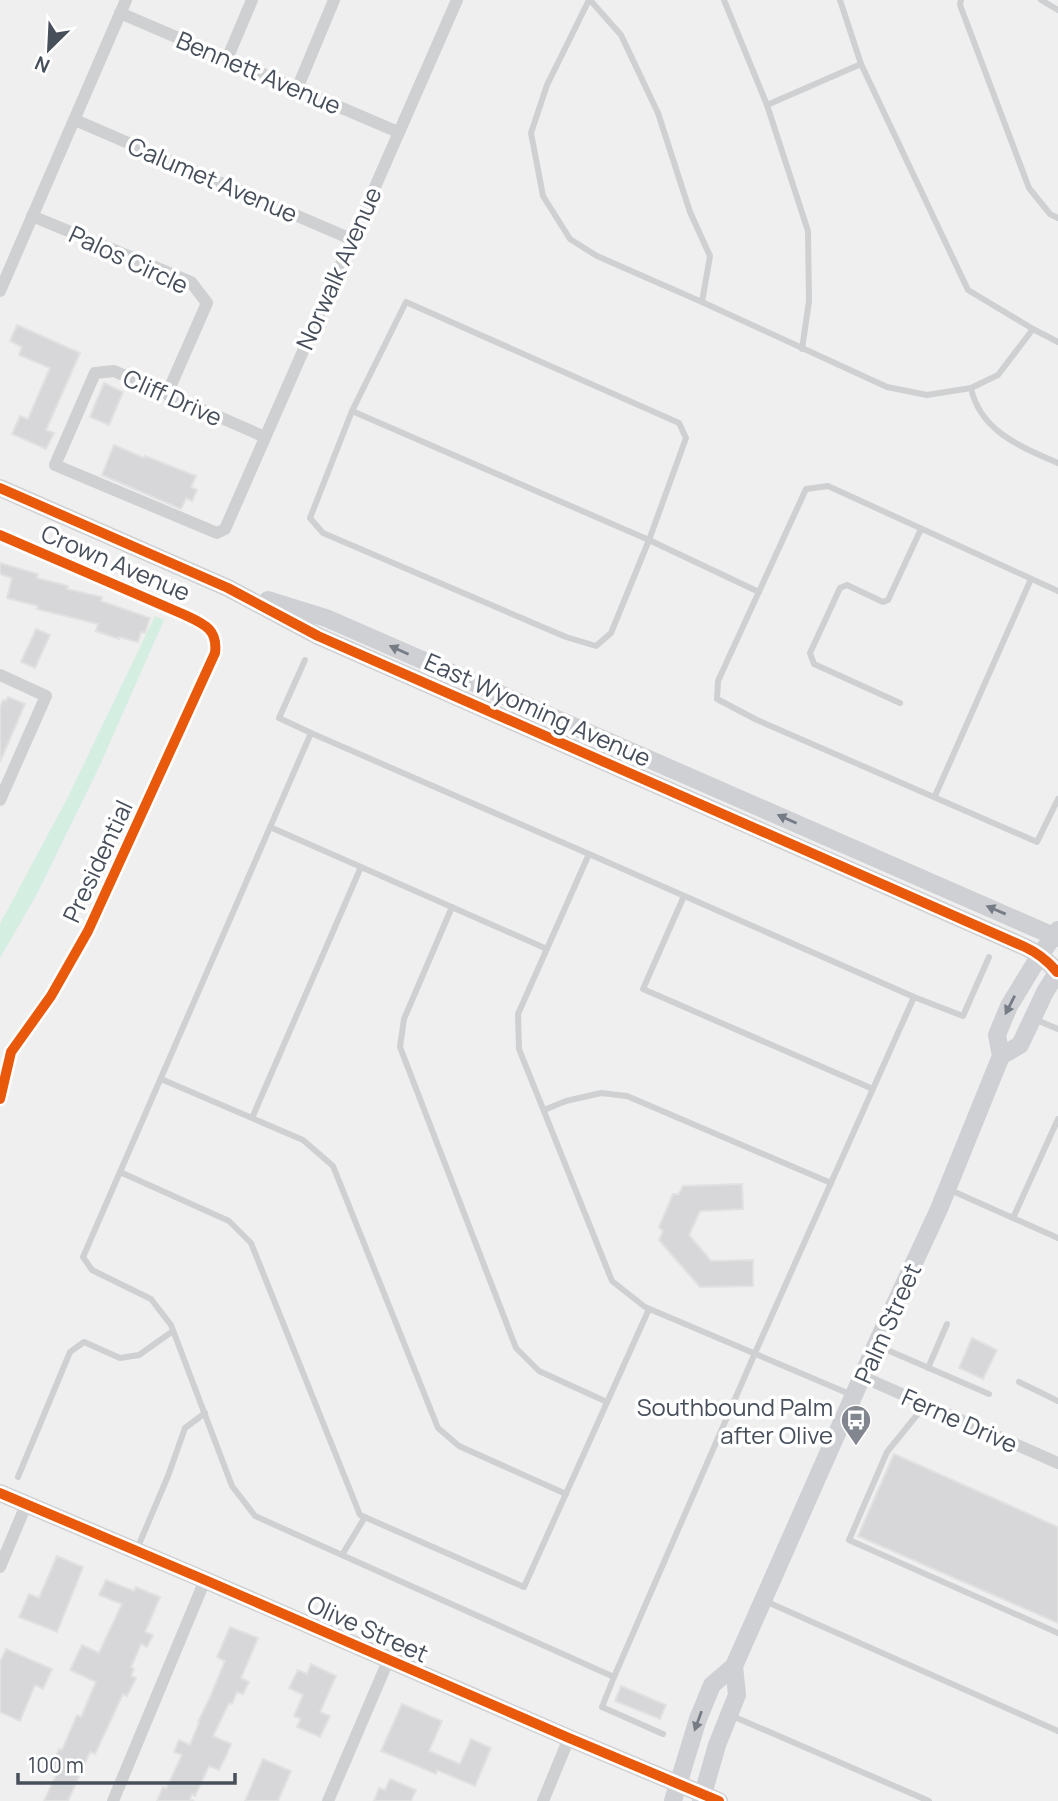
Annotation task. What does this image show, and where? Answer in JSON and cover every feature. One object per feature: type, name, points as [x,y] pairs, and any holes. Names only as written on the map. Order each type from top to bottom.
[{"type":"street","points":[[0,291],[126,0]]},
{"type":"street","points":[[226,59],[252,0]]},
{"type":"street","points":[[297,89],[334,0]]},
{"type":"street","name":"Norwalk Avenue","points":[[217,533],[225,529],[457,0]]},
{"type":"street","name":"Bennett Avenue","points":[[120,13],[398,132]]},
{"type":"street","name":"Calumet Avenue","points":[[75,120],[351,239]]},
{"type":"street","name":"Palos Circle","points":[[32,216],[191,282],[207,303],[167,394]]},
{"type":"street","name":"Cliff Drive","points":[[217,533],[55,465],[95,373],[114,371],[265,437]]},
{"type":"street","name":"East Wyoming Avenue","points":[[0,488],[228,588],[318,636],[1025,947],[1040,955],[1058,972]]},
{"type":"street","name":"Crown Avenue","points":[[0,535],[185,615],[213,632]]},
{"type":"street","name":"East Wyoming Avenue","points":[[228,588],[326,618],[1057,934]]},
{"type":"street","name":"Presidential","points":[[0,1099],[6,1050],[51,996],[88,931],[215,653],[213,632]]},
{"type":"street","points":[[0,675],[46,696],[0,800]]},
{"type":"street","name":"Palm Street","points":[[676,1792],[698,1719],[712,1685],[734,1666],[947,1189],[1001,1056],[997,1035],[1009,1006],[1040,955],[1057,934]]},
{"type":"street","name":"Palm Street","points":[[1001,1056],[1020,1045],[1058,972]]},
{"type":"street","name":"Ferne Drive","points":[[863,1377],[1058,1463]]},
{"type":"street","name":"Olive Street","points":[[0,1493],[569,1738],[676,1792],[708,1799]]},
{"type":"street","points":[[0,1567],[26,1505]]},
{"type":"street","points":[[113,1801],[205,1580]]},
{"type":"street","points":[[328,1801],[388,1661]]},
{"type":"street","name":"Palm Street","points":[[708,1799],[717,1745],[737,1695],[734,1666]]},
{"type":"street","points":[[542,1801],[569,1738]]},
{"type":"lane","points":[[702,302],[710,256],[690,212],[658,113],[621,35],[589,0],[547,85],[531,133],[543,196],[570,239],[597,256],[887,387],[927,395],[971,388],[998,375],[1033,329]]},
{"type":"lane","points":[[724,0],[766,105],[808,231],[809,302],[802,349]]},
{"type":"lane","points":[[839,0],[861,64],[968,290],[1058,342]]},
{"type":"lane","points":[[961,0],[960,5],[1029,188],[1050,214],[1058,218]]},
{"type":"lane","points":[[1041,0],[1058,10]]},
{"type":"lane","points":[[766,105],[861,64]]},
{"type":"lane","points":[[406,302],[679,424],[686,438],[649,540],[611,632],[596,646],[566,637],[324,533],[310,518],[352,411],[406,302]]},
{"type":"lane","points":[[971,388],[974,403],[991,427],[1058,463]]},
{"type":"lane","points":[[352,411],[649,540],[759,592]]},
{"type":"lane","points":[[1058,591],[828,486],[806,489],[718,681],[717,699],[757,720],[1037,842],[1058,799]]},
{"type":"lane","points":[[900,703],[814,664],[810,653],[840,588],[847,585],[883,602],[888,600],[921,529]]},
{"type":"lane","points":[[935,796],[1031,579]]},
{"type":"lane","points":[[305,660],[279,718],[914,997],[962,1016],[989,957]]},
{"type":"lane","points":[[310,733],[83,1257],[92,1270],[151,1298],[171,1325],[232,1486],[255,1516],[614,1677]]},
{"type":"lane","points":[[270,827],[547,949]]},
{"type":"lane","points":[[589,854],[518,1014],[519,1049],[612,1281],[649,1309],[854,1396]]},
{"type":"lane","points":[[252,1118],[361,867]]},
{"type":"lane","points":[[684,896],[643,989],[873,1089]]},
{"type":"lane","points":[[452,907],[404,1019],[400,1047],[516,1348],[539,1371],[607,1402]]},
{"type":"lane","points":[[663,1734],[602,1707],[755,1353],[914,997]]},
{"type":"lane","points":[[1032,1018],[1058,1029]]},
{"type":"lane","points":[[161,1079],[303,1140],[333,1167],[438,1428],[459,1446],[566,1494]]},
{"type":"lane","points":[[544,1110],[566,1101],[601,1093],[627,1096],[831,1184]]},
{"type":"lane","points":[[1013,1218],[1058,1119]]},
{"type":"lane","points":[[120,1172],[229,1221],[251,1242],[360,1515],[524,1587],[649,1309]]},
{"type":"lane","points":[[947,1189],[1058,1238]]},
{"type":"lane","points":[[928,1367],[947,1324]]},
{"type":"lane","points":[[18,1476],[70,1352],[84,1342],[120,1358],[139,1355],[173,1331]]},
{"type":"lane","points":[[876,1345],[989,1394]]},
{"type":"lane","points":[[1019,1382],[1058,1401]]},
{"type":"lane","points":[[925,1405],[887,1452],[849,1540],[1058,1633]]},
{"type":"lane","points":[[136,1551],[185,1428],[205,1413]]},
{"type":"lane","points":[[342,1555],[365,1517]]},
{"type":"lane","points":[[764,1601],[1058,1731]]},
{"type":"lane","points":[[729,1714],[929,1801]]},
{"type":"green space","points":[[155,616],[164,620],[100,765],[37,894],[0,958],[0,924],[67,799]]},
{"type":"building","points":[[17,325],[80,353],[46,430],[54,433],[46,449],[12,434],[20,416],[28,419],[50,368],[19,355],[22,347],[10,341]]},
{"type":"building","points":[[104,383],[123,392],[109,425],[90,417]]},
{"type":"building","points":[[114,445],[196,476],[191,487],[197,490],[192,501],[186,498],[181,509],[102,475]]},
{"type":"building","points":[[0,563],[38,574],[37,578],[68,586],[67,589],[102,597],[101,601],[150,618],[145,633],[141,632],[138,642],[119,639],[96,631],[98,624],[37,609],[38,606],[7,598],[12,578],[0,574]]},
{"type":"building","points":[[36,629],[50,635],[35,668],[21,662]]},
{"type":"building","points":[[8,697],[25,704],[0,762],[0,707]]},
{"type":"building","points":[[742,1184],[743,1209],[700,1211],[689,1235],[711,1261],[753,1260],[753,1286],[700,1287],[659,1240],[663,1231],[659,1227],[673,1194],[679,1194],[683,1186]]},
{"type":"building","points":[[972,1338],[997,1350],[983,1379],[959,1368]]},
{"type":"building","points":[[894,1454],[1058,1527],[1058,1623],[858,1536]]},
{"type":"building","points":[[57,1556],[83,1567],[57,1632],[19,1617],[29,1594],[39,1598]]},
{"type":"building","points":[[106,1580],[134,1591],[136,1587],[160,1597],[145,1632],[153,1635],[147,1647],[141,1644],[131,1667],[134,1669],[131,1676],[136,1678],[127,1696],[123,1694],[95,1754],[90,1752],[68,1801],[44,1801],[57,1773],[50,1770],[59,1749],[62,1750],[77,1715],[81,1717],[96,1682],[70,1670],[82,1645],[99,1653],[122,1604],[99,1595]]},
{"type":"building","points":[[230,1627],[258,1638],[241,1678],[249,1682],[243,1694],[237,1692],[232,1704],[229,1703],[213,1736],[231,1744],[227,1754],[219,1770],[209,1766],[195,1796],[192,1794],[190,1799],[194,1801],[157,1801],[163,1787],[166,1789],[182,1755],[174,1752],[179,1740],[190,1745],[211,1695],[225,1661],[217,1657]]},
{"type":"building","points":[[6,1649],[52,1669],[43,1689],[35,1685],[20,1721],[0,1712],[0,1662]]},
{"type":"building","points":[[311,1664],[336,1676],[320,1712],[330,1716],[320,1737],[297,1727],[301,1719],[294,1716],[303,1695],[289,1688],[298,1670],[307,1674]]},
{"type":"building","points":[[621,1686],[666,1705],[660,1719],[615,1701]]},
{"type":"building","points":[[402,1704],[442,1721],[429,1751],[460,1764],[471,1739],[491,1748],[475,1786],[437,1770],[436,1774],[381,1751]]},
{"type":"building","points":[[263,1759],[291,1771],[278,1801],[245,1801]]},
{"type":"building","points":[[390,1779],[416,1790],[411,1801],[374,1801],[379,1788],[385,1790]]},
{"type":"cycle path","points":[[0,488],[228,588],[318,636],[1025,947],[1057,972]]},
{"type":"cycle path","points":[[0,535],[198,621],[212,633],[215,645],[215,653],[88,931],[51,996],[11,1052],[0,1099]]},
{"type":"cycle path","points":[[0,1493],[719,1801]]},
{"type":"place","name":"Southbound Palm after Olive","points":[[856,1447]]}]
